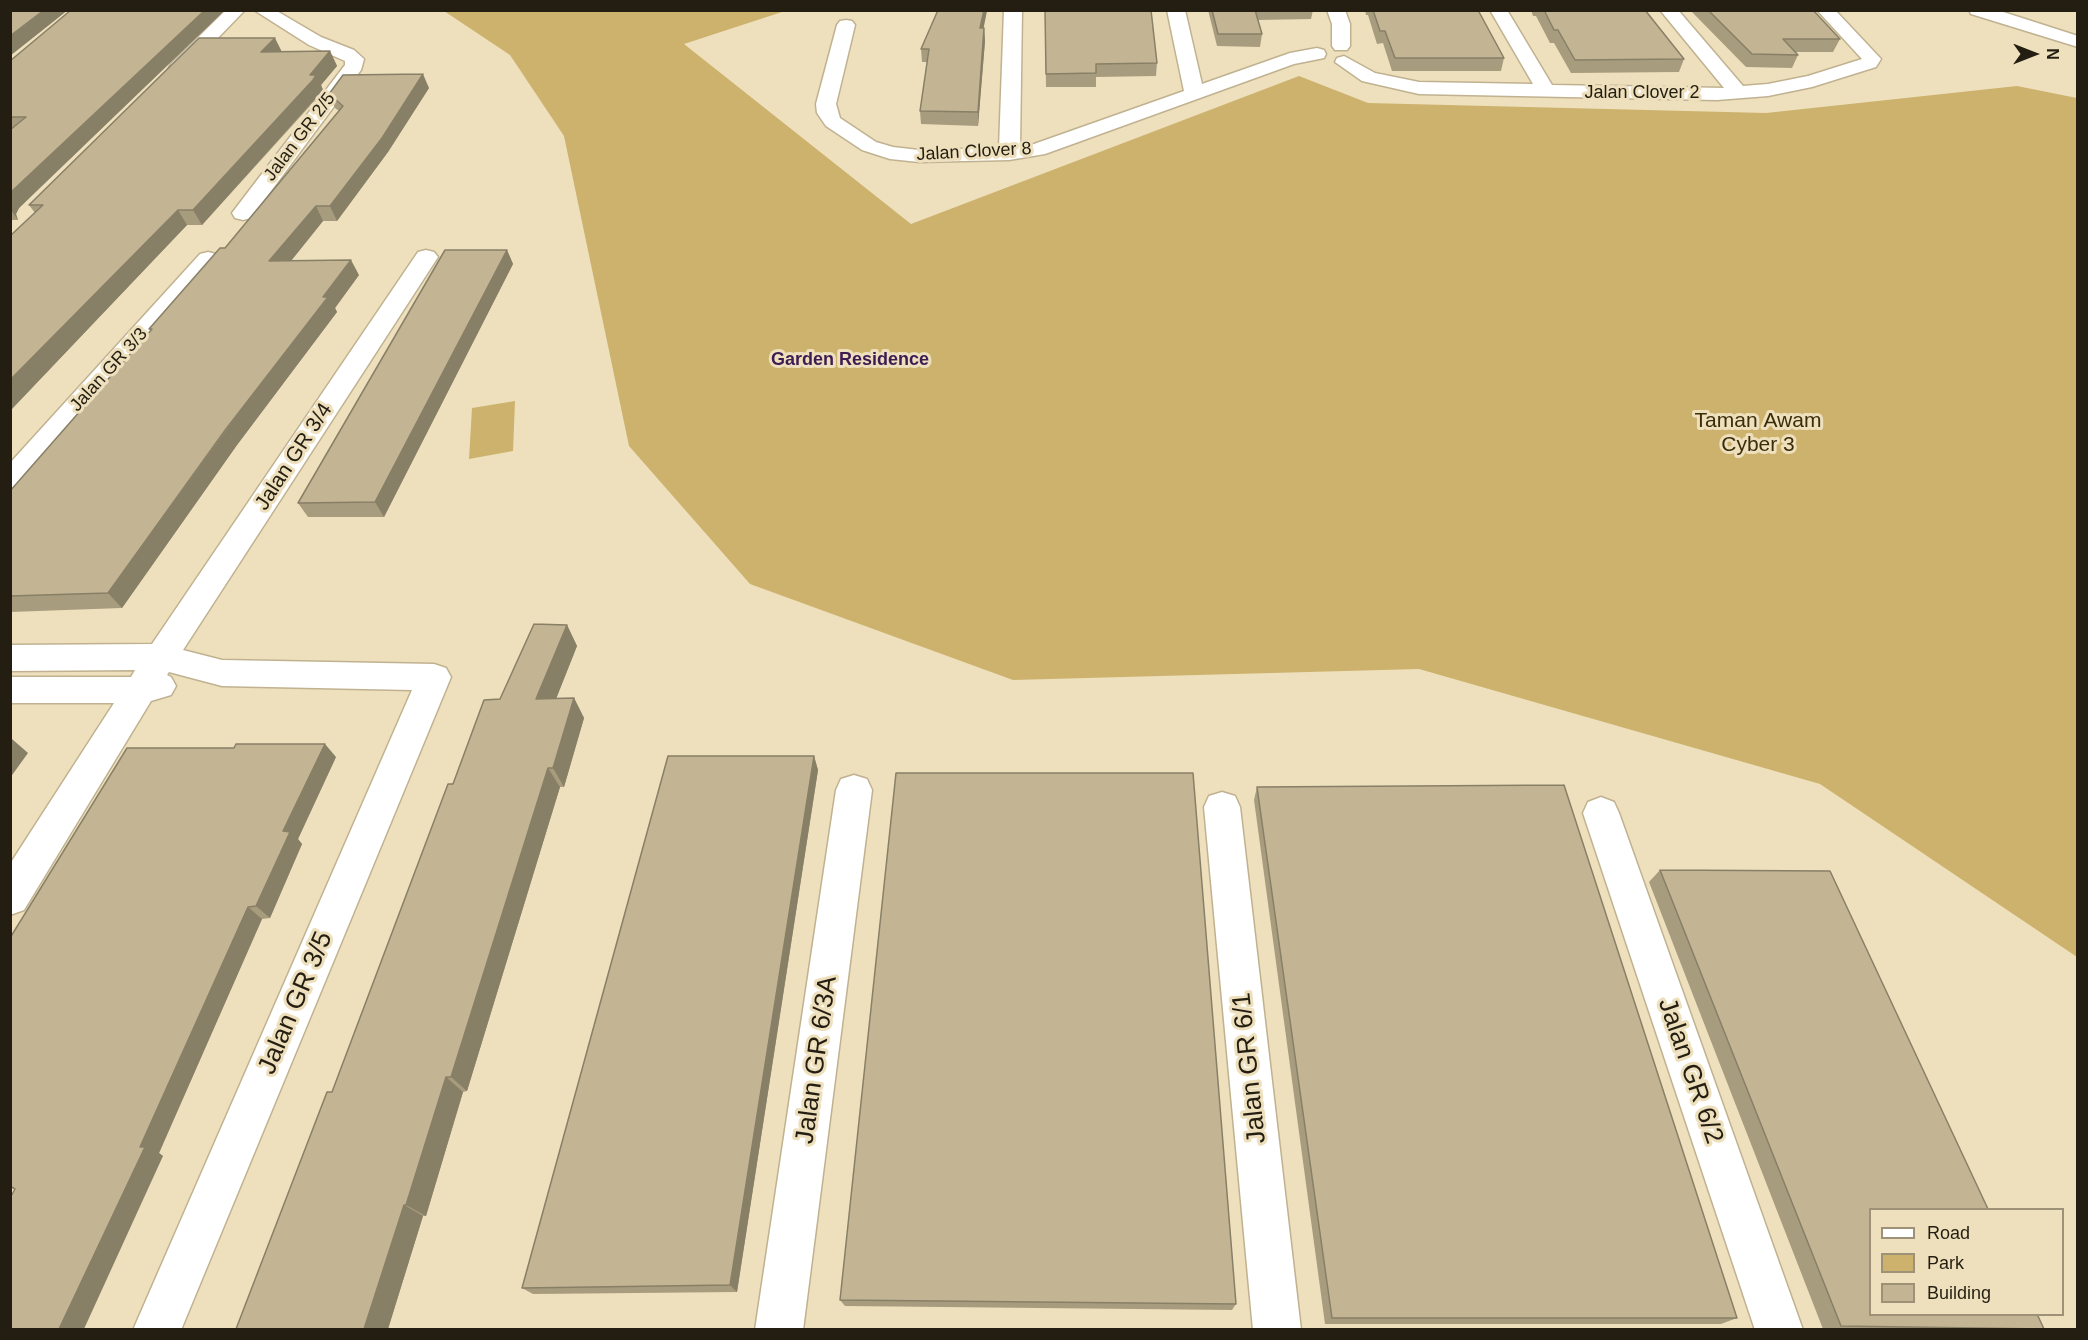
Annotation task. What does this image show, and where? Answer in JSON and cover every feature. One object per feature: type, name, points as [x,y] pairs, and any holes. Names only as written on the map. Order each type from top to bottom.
[{"type":"street","points":[[162,84],[237,10]]},
{"type":"street","name":"Jalan GR 2/5","points":[[243,213],[354,66],[355,59],[275,20],[262,10]]},
{"type":"street","points":[[1009,154],[1013,10]]},
{"type":"street","points":[[1176,10],[1194,93]]},
{"type":"street","points":[[1336,10],[1341,24],[1343,54]]},
{"type":"street","points":[[1498,10],[1547,92]]},
{"type":"street","points":[[1668,10],[1738,92]]},
{"type":"street","name":"Jalan Clover 2","points":[[1317,54],[1327,61],[1343,54],[1370,77],[1408,87],[1547,92],[1768,90],[1812,81],[1869,63],[1872,58],[1825,10]]},
{"type":"street","points":[[1977,10],[2078,42]]},
{"type":"street","name":"Jalan Clover 8","points":[[846,26],[826,104],[827,113],[833,123],[869,146],[890,153],[920,156],[1009,154],[1060,144],[1290,59],[1317,54]]},
{"type":"street","name":"Jalan GR 3/4","points":[[141,690],[426,257]]},
{"type":"street","name":"Jalan GR 3/3","points":[[10,481],[208,259]]},
{"type":"street","points":[[10,658],[161,657],[222,673]]},
{"type":"street","points":[[10,690],[141,690],[222,673]]},
{"type":"street","name":"Jalan GR 3/5","points":[[157,1329],[434,677],[222,673]]},
{"type":"street","points":[[10,898],[141,690]]},
{"type":"street","name":"Jalan GR 6/3A","points":[[779,1329],[854,790]]},
{"type":"street","name":"Jalan GR 6/1","points":[[1222,807],[1277,1329]]},
{"type":"street","name":"Jalan GR 6/2","points":[[1601,813],[1779,1329]]},
{"type":"green space","name":"Taman Awam Cyber 3","points":[[444,11],[785,11],[684,44],[911,224],[1299,76],[1368,103],[1766,113],[2017,86],[2077,98],[2077,957],[1820,784],[1419,669],[1013,680],[750,584],[629,446],[564,136],[510,55]]},
{"type":"green space","points":[[515,401],[513,451],[469,459],[472,408]]},
{"type":"building","points":[[10,10],[44,10],[10,36]]},
{"type":"building","points":[[71,10],[205,10],[10,193],[10,130],[26,117],[10,117],[10,61]]},
{"type":"building","points":[[938,10],[984,10],[980,28],[984,28],[978,112],[920,111],[929,49],[921,49]]},
{"type":"building","points":[[1045,10],[1151,10],[1157,63],[1096,64],[1096,73],[1046,74]]},
{"type":"building","points":[[1212,10],[1255,10],[1262,34],[1218,34]]},
{"type":"building","points":[[1373,10],[1478,10],[1504,58],[1395,58],[1385,31],[1380,31]]},
{"type":"building","points":[[1544,10],[1645,10],[1684,59],[1575,60],[1558,30],[1554,30]]},
{"type":"building","points":[[1708,10],[1813,10],[1840,39],[1783,39],[1798,55],[1752,54]]},
{"type":"building","points":[[199,38],[275,38],[261,52],[330,51],[310,75],[316,75],[313,80],[193,210],[178,210],[10,380],[10,236],[43,205],[29,205]]},
{"type":"building","points":[[423,74],[382,138],[330,206],[316,206],[269,261],[351,260],[323,297],[328,297],[226,429],[108,593],[10,596],[10,491],[220,248],[225,248],[343,106],[329,94],[343,75]]},
{"type":"building","points":[[445,250],[507,250],[375,502],[298,503]]},
{"type":"building","points":[[534,624],[567,625],[536,699],[574,698],[553,768],[548,768],[451,1077],[446,1077],[364,1329],[236,1329],[327,1092],[332,1092],[448,784],[453,784],[484,700],[500,699]]},
{"type":"building","points":[[236,744],[325,744],[283,831],[290,832],[256,906],[248,907],[140,1147],[145,1147],[59,1329],[10,1329],[10,1198],[15,1189],[10,1186],[10,938],[127,748],[234,748]]},
{"type":"building","points":[[668,756],[814,756],[730,1285],[522,1288]]},
{"type":"building","points":[[896,773],[1193,773],[1236,1304],[840,1300]]},
{"type":"building","points":[[1564,785],[1737,1318],[1332,1318],[1257,787]]},
{"type":"building","points":[[1660,870],[1830,871],[1988,1208],[1869,1208],[1869,1316],[2038,1316],[2044,1329],[1841,1326]]},
{"type":"district","name":"Garden Residence","points":[[850,360]]}]
